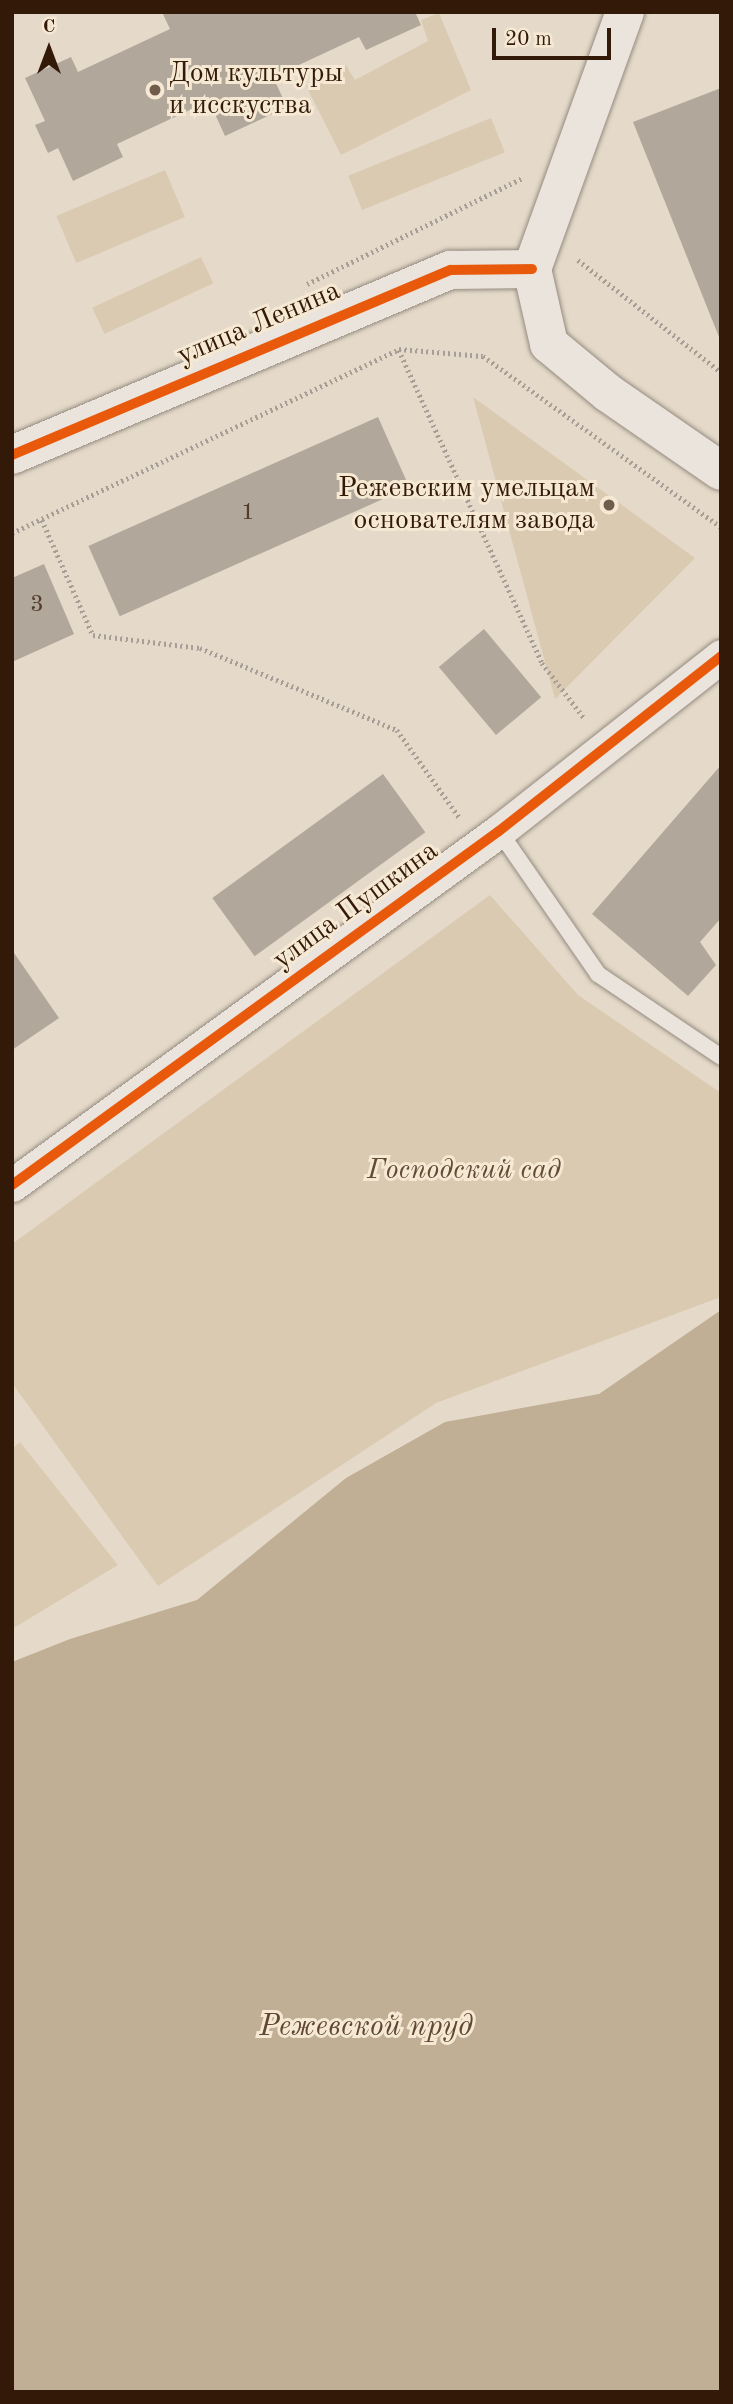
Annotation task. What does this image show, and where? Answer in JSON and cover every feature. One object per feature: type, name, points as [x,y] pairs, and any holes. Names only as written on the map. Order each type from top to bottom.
[{"type":"main road","points":[[625,12],[532,269],[549,344],[608,393],[721,471]]},
{"type":"main road","name":"улица Ленина","points":[[12,455],[452,270],[532,269]]},
{"type":"street","name":"улица Пушкина","points":[[12,1185],[499,831],[721,656]]},
{"type":"lane","points":[[499,831],[598,974],[721,1056]]},
{"type":"path","points":[[296,290],[530,174]]},
{"type":"path","points":[[570,253],[721,372]]},
{"type":"path","points":[[398,349],[542,663],[587,720]]},
{"type":"path","points":[[12,533],[398,349],[483,356],[721,527]]},
{"type":"path","points":[[42,520],[93,635],[200,648],[397,730],[466,826]]},
{"type":"green space","points":[[439,13],[471,90],[341,155],[306,86],[346,65],[355,80],[428,41],[421,20]]},
{"type":"green space","points":[[491,118],[505,152],[362,210],[348,176]]},
{"type":"green space","points":[[165,170],[185,217],[76,263],[56,216]]},
{"type":"green space","points":[[201,257],[213,283],[104,334],[92,308]]},
{"type":"green space","points":[[473,397],[695,558],[555,699]]},
{"type":"green space","name":"Господский сад","points":[[490,895],[578,995],[721,1093],[721,1297],[436,1403],[158,1586],[12,1383],[12,1244]]},
{"type":"green space","points":[[20,1442],[118,1565],[12,1629],[12,1449]]},
{"type":"water","name":"Режевской пруд","points":[[721,1310],[721,2392],[12,2392],[12,1662],[70,1639],[197,1600],[346,1478],[445,1422],[599,1394]]},
{"type":"building","name":"Дом культуры и исскуства","points":[[162,12],[415,12],[421,25],[366,50],[359,37],[273,77],[287,107],[225,136],[209,101],[117,144],[123,157],[73,181],[58,148],[48,153],[35,125],[45,121],[25,78],[71,57],[78,72],[170,29]]},
{"type":"building","points":[[721,88],[721,342],[633,122]]},
{"type":"building","points":[[378,417],[409,487],[120,616],[88,546]]},
{"type":"building","points":[[44,564],[74,634],[12,662],[12,578]]},
{"type":"building","points":[[484,629],[541,697],[496,735],[439,667]]},
{"type":"building","points":[[721,765],[721,918],[700,942],[716,965],[688,996],[592,914]]},
{"type":"building","points":[[383,774],[425,832],[255,956],[212,898]]},
{"type":"building","points":[[12,950],[59,1018],[12,1050]]},
{"type":"cycle path","points":[[12,455],[451,270],[532,269]]},
{"type":"cycle path","points":[[12,1185],[499,831],[721,656]]},
{"type":"place","name":"Дом культуры и исскуства","points":[[155,90]]},
{"type":"place","name":"Режевским умельцам основателям завода","points":[[609,505]]}]
